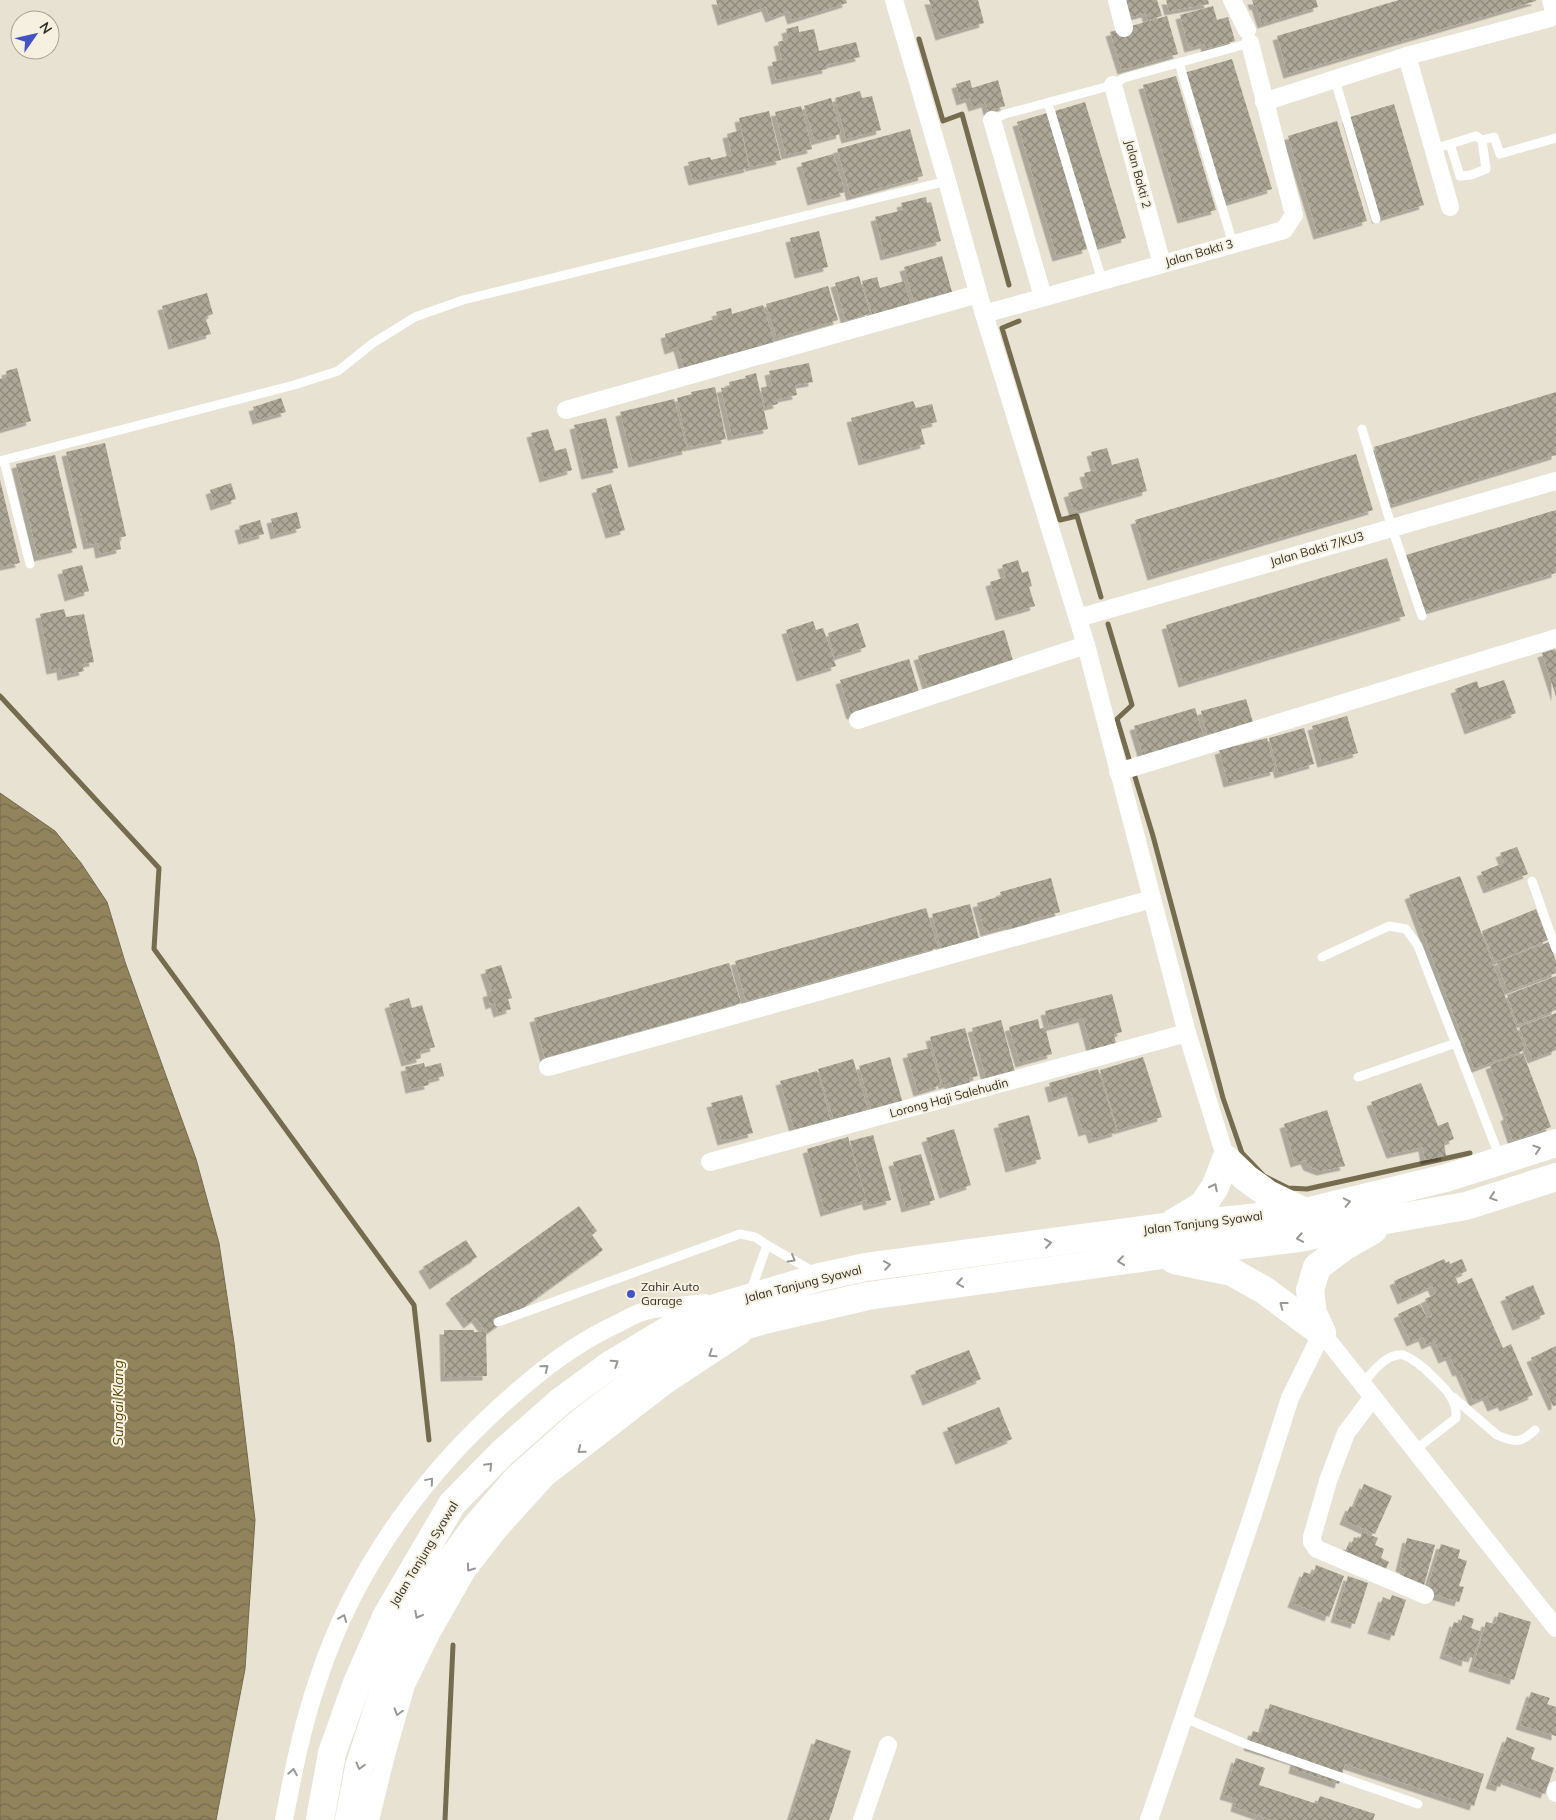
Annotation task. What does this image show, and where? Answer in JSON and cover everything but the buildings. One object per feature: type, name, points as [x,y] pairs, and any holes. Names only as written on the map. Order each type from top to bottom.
[{"type":"main road","name":"Jalan Tanjung Syawal","points":[[320,1820],[332,1753],[357,1683],[387,1615],[452,1504],[502,1453],[561,1401],[610,1365],[695,1314],[820,1277],[866,1267],[1165,1227],[1305,1212],[1446,1178],[1556,1143]]},
{"type":"main road","points":[[1165,1227],[1203,1205],[1215,1187],[1226,1158],[1246,1178],[1268,1194],[1305,1212]]},
{"type":"main road","name":"Jalan Tanjung Syawal","points":[[349,1820],[359,1767],[383,1693],[412,1626],[438,1578],[474,1529],[517,1479],[580,1423],[626,1388],[706,1336],[768,1319],[868,1296],[1299,1238],[1466,1206],[1556,1177]]},
{"type":"main road","points":[[1322,1333],[1314,1313],[1310,1290],[1318,1267],[1345,1246],[1391,1219]]},
{"type":"main road","points":[[1156,1256],[1232,1272],[1264,1290],[1322,1333]]},
{"type":"street","points":[[894,0],[978,294],[1086,645],[1187,1034],[1226,1158]]},
{"type":"street","points":[[1117,0],[1124,28]]},
{"type":"street","name":"Jalan Bakti 3","points":[[984,314],[1284,230],[1294,215],[1248,36],[1232,0]]},
{"type":"street","points":[[1264,102],[1407,56],[1550,18],[1554,11],[1551,0]]},
{"type":"street","points":[[1407,56],[1442,147],[1450,207]]},
{"type":"street","name":"Jalan Bakti 2","points":[[1113,85],[1162,264]]},
{"type":"street","points":[[992,120],[1043,297]]},
{"type":"street","points":[[566,410],[978,294]]},
{"type":"street","name":"Jalan Bakti 7/KU3","points":[[1078,618],[1556,481]]},
{"type":"street","points":[[1118,772],[1556,638]]},
{"type":"street","points":[[858,720],[1086,645]]},
{"type":"street","points":[[548,1067],[1152,898]]},
{"type":"street","name":"Lorong Haji Salehudin","points":[[710,1162],[1187,1034]]},
{"type":"street","points":[[284,1820],[295,1760],[315,1689],[346,1610],[380,1546],[448,1459],[495,1410],[550,1363],[596,1334],[644,1311],[748,1298]]},
{"type":"street","points":[[370,1820],[406,1685],[432,1632],[467,1571],[499,1530],[547,1477],[602,1433],[717,1350],[768,1319]]},
{"type":"street","points":[[1149,1820],[1290,1398],[1322,1333],[1556,1628]]},
{"type":"street","points":[[1368,1390],[1346,1433],[1328,1480],[1312,1542],[1316,1549],[1425,1595]]},
{"type":"street","points":[[862,1820],[888,1745]]},
{"type":"lane","points":[[992,120],[1005,114],[1113,85],[1124,78],[1179,63],[1248,36]]},
{"type":"lane","points":[[1179,63],[1233,244]]},
{"type":"lane","points":[[1335,80],[1376,219]]},
{"type":"lane","points":[[1048,102],[1102,280]]},
{"type":"lane","points":[[1482,140],[1486,169],[1472,175],[1460,176],[1442,147],[1476,136],[1482,140],[1494,137],[1500,154],[1556,138]]},
{"type":"lane","points":[[30,564],[2,461],[294,385],[338,371],[373,343],[415,317],[463,300],[947,181]]},
{"type":"lane","points":[[1362,429],[1392,528],[1422,616]]},
{"type":"lane","points":[[1532,881],[1556,949]]},
{"type":"lane","points":[[1322,957],[1388,926],[1406,929],[1418,946],[1501,1161]]},
{"type":"lane","points":[[1358,1077],[1456,1043]]},
{"type":"lane","points":[[498,1322],[740,1234],[755,1237],[789,1256],[820,1277]]},
{"type":"lane","points":[[748,1298],[767,1245]]},
{"type":"lane","points":[[1368,1390],[1376,1368],[1390,1358],[1403,1355],[1418,1363],[1441,1383],[1449,1394],[1456,1410],[1456,1418],[1415,1450]]},
{"type":"lane","points":[[1449,1394],[1497,1435],[1504,1438],[1512,1441],[1524,1439],[1535,1430]]},
{"type":"lane","points":[[1183,1718],[1243,1744],[1418,1804]]},
{"type":"water","name":"Sungai Klang","points":[[0,793],[55,831],[81,863],[107,902],[125,962],[196,1159],[219,1243],[234,1343],[255,1520],[245,1669],[216,1820],[0,1820]]},
{"type":"waterway","points":[[919,39],[943,121],[962,114],[1009,285]]},
{"type":"waterway","points":[[1019,321],[1002,328],[1060,520],[1077,516],[1101,597]]},
{"type":"waterway","points":[[1108,624],[1132,705],[1117,719],[1129,759]]},
{"type":"waterway","points":[[0,696],[159,868],[154,949],[414,1305],[429,1440]]},
{"type":"waterway","points":[[1135,777],[1153,836],[1223,1098],[1242,1153],[1264,1176],[1288,1188],[1307,1189],[1470,1153]]},
{"type":"waterway","points":[[445,1820],[453,1645]]},
{"type":"place","name":"Zahir Auto Garage","points":[[631,1294]]}]
